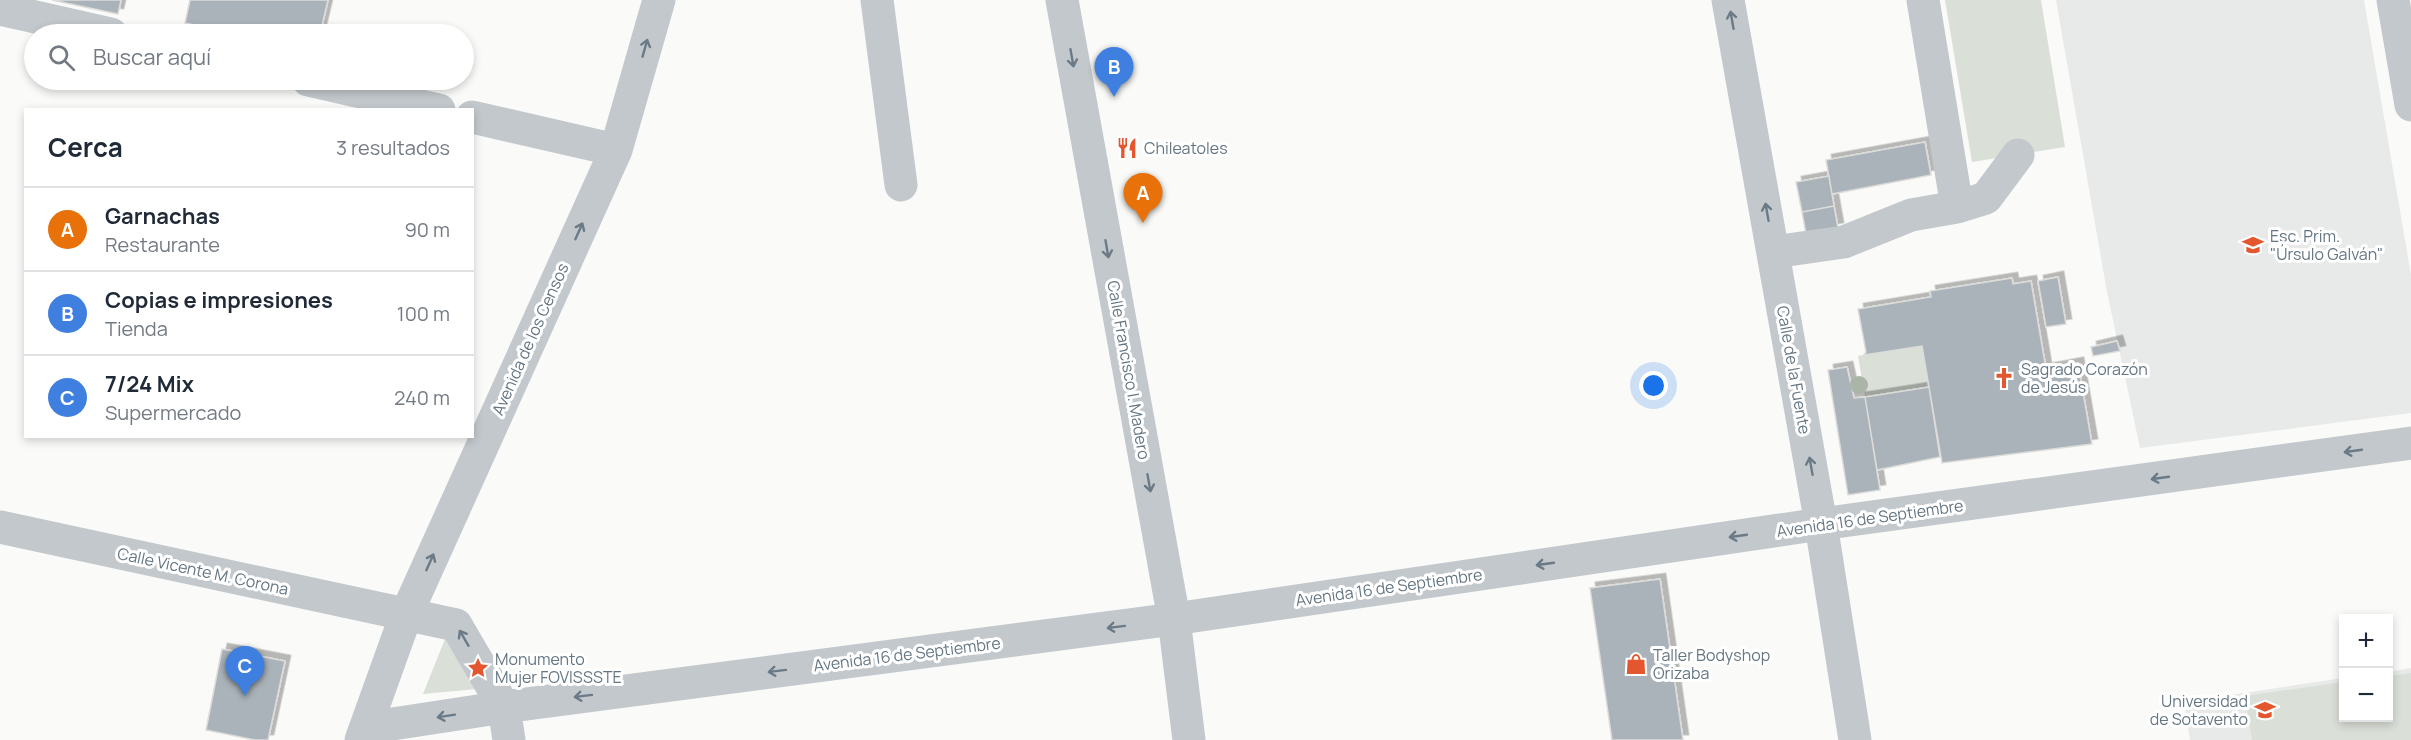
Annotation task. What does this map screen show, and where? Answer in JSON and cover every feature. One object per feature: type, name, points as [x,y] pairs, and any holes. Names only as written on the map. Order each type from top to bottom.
[{"type":"street","name":"Avenida de los Censos","points":[[364,734],[406,615],[616,150],[659,0]]},
{"type":"street","points":[[877,0],[901,185]]},
{"type":"street","name":"Calle Francisco I. Madero","points":[[1062,0],[1174,619],[1189,740]]},
{"type":"street","name":"Calle de la Fuente","points":[[1728,0],[1821,524],[1855,740]]},
{"type":"street","points":[[2393,0],[2411,105]]},
{"type":"street","points":[[0,9],[67,24]]},
{"type":"street","points":[[1920,16],[1957,207]]},
{"type":"street","points":[[352,90],[430,108]]},
{"type":"street","points":[[474,117],[616,150]]},
{"type":"street","points":[[1774,252],[1844,242],[1911,215],[1957,207],[1986,198],[2018,155]]},
{"type":"street","name":"Avenida 16 de Septiembre","points":[[364,734],[504,707],[1174,619],[1821,524],[2411,443]]},
{"type":"street","name":"Calle Vicente M. Corona","points":[[0,528],[456,625],[504,707]]},
{"type":"street","points":[[504,707],[509,740]]},
{"type":"shaded area","points":[[1945,0],[2041,0],[2065,147],[1972,162]]},
{"type":"shaded area","name":"Esc. Prim. \"Úrsulo Galván\"","points":[[2056,0],[2364,0],[2411,275],[2411,413],[2140,448],[2107,292]]},
{"type":"shaded area","points":[[1922,346],[1929,387],[1865,397],[1858,356]]},
{"type":"shaded area","points":[[445,639],[477,689],[423,694]]},
{"type":"shaded area","name":"Universidad de Sotavento","points":[[2411,668],[2411,740],[2190,740],[2184,702],[2339,679],[2339,722],[2393,722],[2393,671]]},
{"type":"shaded area","name":"Universidad de Sotavento","points":[[2411,673],[2411,740],[2252,740],[2245,696],[2339,683],[2339,722],[2393,722],[2393,675]]},
{"type":"building","points":[[52,0],[121,0],[118,14]]},
{"type":"building","points":[[190,0],[328,0],[322,24],[185,23]]},
{"type":"building","points":[[1925,142],[1931,175],[1832,194],[1826,160]]},
{"type":"building","points":[[1829,176],[1834,206],[1802,212],[1796,182]]},
{"type":"building","points":[[1834,206],[1838,228],[1806,234],[1802,212]]},
{"type":"building","points":[[2058,277],[2066,324],[2046,327],[2038,281]]},
{"type":"building","name":"Sagrado Corazón de Jesús","points":[[2012,278],[2013,284],[2031,281],[2046,369],[2078,363],[2092,444],[1942,463],[1922,346],[1864,355],[1866,352],[1858,309],[1931,297],[1930,291]]},
{"type":"building","points":[[2117,341],[2120,351],[2093,356],[2091,347]]},
{"type":"building","points":[[1847,367],[1854,398],[1865,397],[1880,490],[1848,495],[1828,370]]},
{"type":"building","points":[[1929,387],[1940,457],[1877,470],[1865,397]]},
{"type":"building","name":"Taller Bodyshop Orizaba","points":[[1660,579],[1683,740],[1612,740],[1590,588]]},
{"type":"building","points":[[222,649],[285,661],[268,740],[255,740],[206,730]]},
{"type":"place","name":"Copias e impresiones","points":[[1114,97]]},
{"type":"place","name":"Chileatoles","points":[[1127,148]]},
{"type":"place","name":"Garnachas","points":[[1143,223]]},
{"type":"place","name":"Esc. Prim. \"Úrsulo Galván\"","points":[[2253,245]]},
{"type":"place","name":"Sagrado Corazón de Jesús","points":[[2004,378]]},
{"type":"place","name":"Taller Bodyshop Orizaba","points":[[1636,664]]},
{"type":"place","name":"Monumento Mujer FOVISSSTE","points":[[478,668]]},
{"type":"place","name":"7/24 Mix","points":[[245,696]]},
{"type":"place","name":"Universidad de Sotavento","points":[[2265,710]]}]
